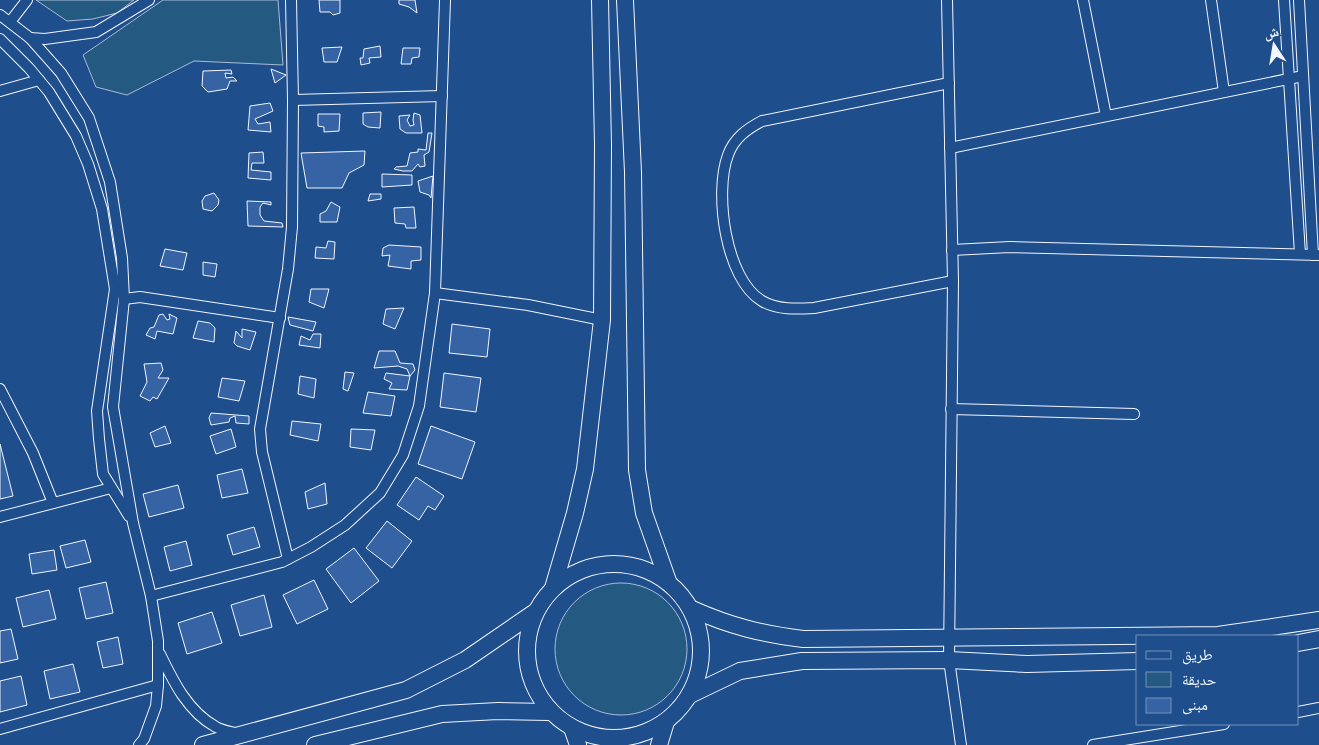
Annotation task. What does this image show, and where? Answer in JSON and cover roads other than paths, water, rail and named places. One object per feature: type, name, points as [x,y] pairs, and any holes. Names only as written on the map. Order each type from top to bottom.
[{"type":"main road","points":[[553,588],[586,469],[602,320],[603,145],[600,0]]},
{"type":"main road","points":[[625,0],[633,172],[638,470],[644,513],[668,581]]},
{"type":"main road","points":[[611,563],[634,565],[653,572],[668,581],[682,595],[692,609],[702,642],[700,669],[690,695],[677,712],[666,722],[628,737],[596,737],[572,728],[550,712],[537,694],[527,664],[528,633],[535,612],[553,588],[580,570],[611,563]]},
{"type":"main road","points":[[692,609],[718,621],[764,634],[803,639],[1136,636]]},
{"type":"main road","points":[[203,745],[406,690],[464,660],[535,612]]},
{"type":"main road","points":[[1218,635],[1319,620]]},
{"type":"main road","points":[[1299,643],[1319,640]]},
{"type":"main road","points":[[690,695],[740,671],[802,661],[949,660],[1027,664],[1136,661]]},
{"type":"main road","points":[[315,745],[442,714],[498,711],[550,712]]},
{"type":"main road","points":[[659,745],[666,722]]},
{"type":"main road","points":[[572,728],[578,745]]},
{"type":"street","points":[[10,22],[27,0]]},
{"type":"street","points":[[30,38],[45,39],[96,32],[149,0]]},
{"type":"street","points":[[288,559],[262,452],[260,429],[288,268],[292,227],[293,100],[291,0]]},
{"type":"street","points":[[151,596],[282,562],[312,547],[345,525],[380,493],[402,455],[419,406],[435,292],[445,0]]},
{"type":"street","points":[[947,0],[952,250],[949,660],[961,745]]},
{"type":"street","points":[[1083,0],[1106,116]]},
{"type":"street","points":[[1211,0],[1224,92]]},
{"type":"street","points":[[1284,0],[1300,254]]},
{"type":"street","points":[[952,250],[1010,247],[1316,255],[1299,0]]},
{"type":"street","points":[[0,15],[30,38],[61,73],[89,118],[110,182],[122,258],[124,299],[113,407],[133,523],[151,596],[158,641],[156,706],[144,739],[139,745]]},
{"type":"street","points":[[0,39],[49,92],[76,136],[88,164],[102,209],[115,289],[97,411],[103,474],[133,523]]},
{"type":"street","points":[[950,148],[1303,76]]},
{"type":"street","points":[[0,91],[39,80]]},
{"type":"street","points":[[949,83],[762,121],[748,128],[736,140],[728,156],[724,176],[723,202],[725,228],[731,257],[738,276],[747,289],[762,301],[794,309],[814,308],[952,281]]},
{"type":"street","points":[[293,100],[442,96]]},
{"type":"street","points":[[435,292],[528,305],[602,320]]},
{"type":"street","points":[[124,299],[140,297],[280,318]]},
{"type":"street","points":[[0,391],[33,453],[53,503]]},
{"type":"street","points":[[951,410],[1134,414]]},
{"type":"street","points":[[0,517],[111,488]]},
{"type":"street","points":[[158,650],[176,685],[192,707],[218,728],[241,735]]},
{"type":"street","points":[[0,728],[158,686]]},
{"type":"street","points":[[1299,712],[1319,708]]},
{"type":"street","points":[[1094,745],[1218,725]]}]
